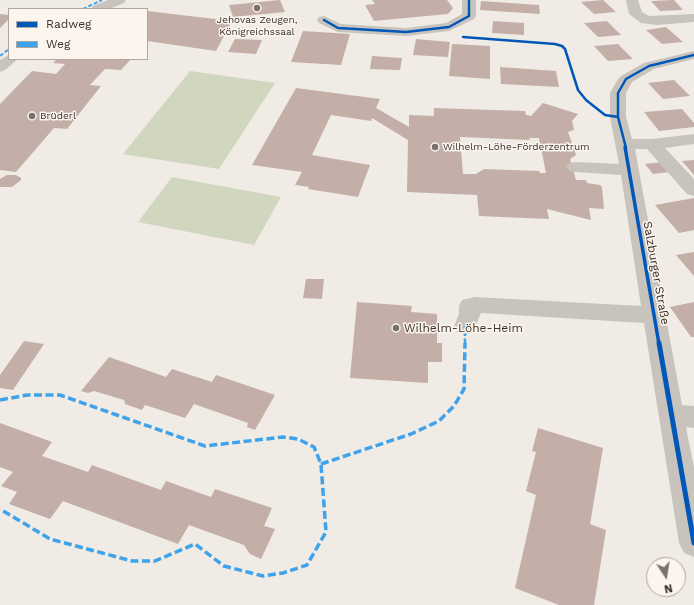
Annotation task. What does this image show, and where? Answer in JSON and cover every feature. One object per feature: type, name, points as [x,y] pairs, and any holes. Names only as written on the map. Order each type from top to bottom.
[{"type":"street","points":[[98,5],[119,0]]},
{"type":"street","points":[[324,20],[338,28],[406,32],[448,27],[469,16],[469,0]]},
{"type":"street","points":[[632,1],[636,14],[646,20],[657,21],[694,18]]},
{"type":"street","points":[[448,27],[463,36]]},
{"type":"street","name":"Salzburger Straße","points":[[694,54],[649,66],[626,79],[618,93],[618,117],[625,144],[654,315],[682,416],[694,543]]},
{"type":"street","points":[[0,67],[10,60]]},
{"type":"street","points":[[625,144],[652,144],[694,138]]},
{"type":"street","points":[[652,144],[694,190]]},
{"type":"street","points":[[575,167],[629,170]]},
{"type":"street","points":[[465,326],[470,314],[470,306],[475,304],[654,315]]},
{"type":"green space","points":[[190,71],[275,83],[219,169],[123,154]]},
{"type":"green space","points":[[172,177],[281,197],[254,245],[138,222]]},
{"type":"building","name":"Jehovas Zeugen, Königreichssaal","points":[[280,0],[285,12],[233,17],[229,5]]},
{"type":"building","points":[[372,0],[447,0],[453,8],[448,14],[374,21],[365,5],[375,4]]},
{"type":"building","points":[[603,0],[616,12],[594,14],[581,2]]},
{"type":"building","points":[[674,0],[683,10],[660,11],[651,1]]},
{"type":"building","points":[[481,1],[539,5],[540,14],[480,10]]},
{"type":"building","points":[[148,11],[232,21],[216,51],[148,41]]},
{"type":"building","points":[[0,14],[8,15],[8,20],[0,28]]},
{"type":"building","points":[[493,21],[524,23],[524,35],[492,33]]},
{"type":"building","points":[[607,21],[621,35],[598,37],[584,23]]},
{"type":"building","points":[[666,27],[683,42],[662,44],[646,30]]},
{"type":"building","points":[[303,31],[350,34],[341,65],[291,62]]},
{"type":"building","points":[[235,39],[262,40],[256,54],[228,52]]},
{"type":"building","points":[[416,39],[450,42],[448,57],[413,55]]},
{"type":"building","points":[[452,44],[490,46],[490,79],[449,76]]},
{"type":"building","points":[[618,44],[633,59],[608,61],[594,46]]},
{"type":"building","points":[[372,56],[402,58],[400,70],[370,69]]},
{"type":"building","name":"Brüderl","points":[[56,60],[130,60],[121,70],[105,69],[90,85],[101,86],[67,129],[54,128],[16,172],[0,170],[0,104],[32,71],[56,74],[65,64],[53,63]]},
{"type":"building","points":[[500,67],[556,71],[559,87],[501,84]]},
{"type":"building","points":[[674,80],[690,96],[663,99],[648,83]]},
{"type":"building","points":[[296,88],[380,99],[376,108],[409,127],[409,115],[434,116],[434,108],[525,111],[526,115],[531,116],[543,103],[578,114],[572,121],[574,130],[568,132],[576,155],[570,159],[576,180],[586,180],[587,183],[600,185],[602,187],[604,209],[589,208],[591,220],[547,209],[549,219],[479,216],[477,195],[407,192],[408,140],[372,118],[371,121],[331,115],[312,155],[370,165],[358,197],[308,189],[309,187],[295,185],[302,172],[252,165]],"holes":[[[460,137],[530,140],[529,138],[539,138],[546,173],[540,173],[539,171],[484,169],[476,174],[463,174]]]},
{"type":"building","points":[[682,109],[694,123],[694,127],[659,131],[644,112]]},
{"type":"building","points":[[694,160],[694,175],[682,161]]},
{"type":"building","points":[[662,162],[670,172],[653,174],[645,164]]},
{"type":"building","points":[[7,175],[16,175],[21,178],[21,180],[12,187],[0,187],[0,179]]},
{"type":"building","points":[[694,198],[694,230],[679,233],[655,205]]},
{"type":"building","points":[[694,252],[694,276],[676,255]]},
{"type":"building","points":[[306,279],[324,279],[322,299],[303,298]]},
{"type":"building","name":"Wilhelm-Löhe-Heim","points":[[357,302],[412,306],[411,312],[437,314],[437,343],[442,343],[442,362],[428,362],[428,383],[350,378]]},
{"type":"building","points":[[694,302],[694,337],[691,337],[670,307]]},
{"type":"building","points":[[24,341],[44,344],[13,390],[0,388],[0,375]]},
{"type":"building","points":[[109,357],[166,377],[172,369],[212,382],[216,375],[275,395],[255,430],[247,427],[248,423],[194,404],[185,418],[145,405],[142,410],[125,404],[124,400],[94,391],[88,393],[81,391]]},
{"type":"building","points":[[0,423],[52,442],[42,456],[88,472],[92,465],[161,490],[166,481],[211,497],[215,489],[272,508],[264,526],[275,529],[261,559],[250,554],[244,545],[189,525],[178,544],[63,501],[50,519],[9,504],[17,492],[1,486],[13,472],[0,467]]},
{"type":"building","points":[[538,428],[603,448],[590,524],[606,530],[594,605],[559,605],[515,588],[536,495],[526,491],[536,452],[532,451]]},
{"type":"marked path","points":[[85,8],[102,0]]},
{"type":"marked path","points":[[0,56],[8,50]]},
{"type":"marked path","points":[[321,464],[411,434],[439,421],[454,406],[464,389],[465,326]]},
{"type":"marked path","points":[[0,400],[27,395],[60,395],[205,446],[283,437],[298,439],[314,447],[321,464],[326,532],[307,565],[283,573],[263,576],[224,566],[195,544],[155,561],[132,561],[50,539],[0,509]]},
{"type":"cycle path","points":[[324,20],[338,28],[406,32],[449,27],[469,16],[469,0]]},
{"type":"cycle path","points":[[463,37],[555,44],[562,46],[565,49],[578,90],[586,100],[605,115],[618,117]]},
{"type":"cycle path","points":[[694,55],[649,66],[626,79],[618,93],[618,117],[625,144],[694,543]]},
{"type":"place","name":"Jehovas Zeugen, Königreichssaal","points":[[257,8]]},
{"type":"place","name":"Brüderl","points":[[32,116]]},
{"type":"place","name":"Wilhelm-Löhe-Förderzentrum","points":[[435,147]]},
{"type":"place","name":"Wilhelm-Löhe-Heim","points":[[396,328]]}]
